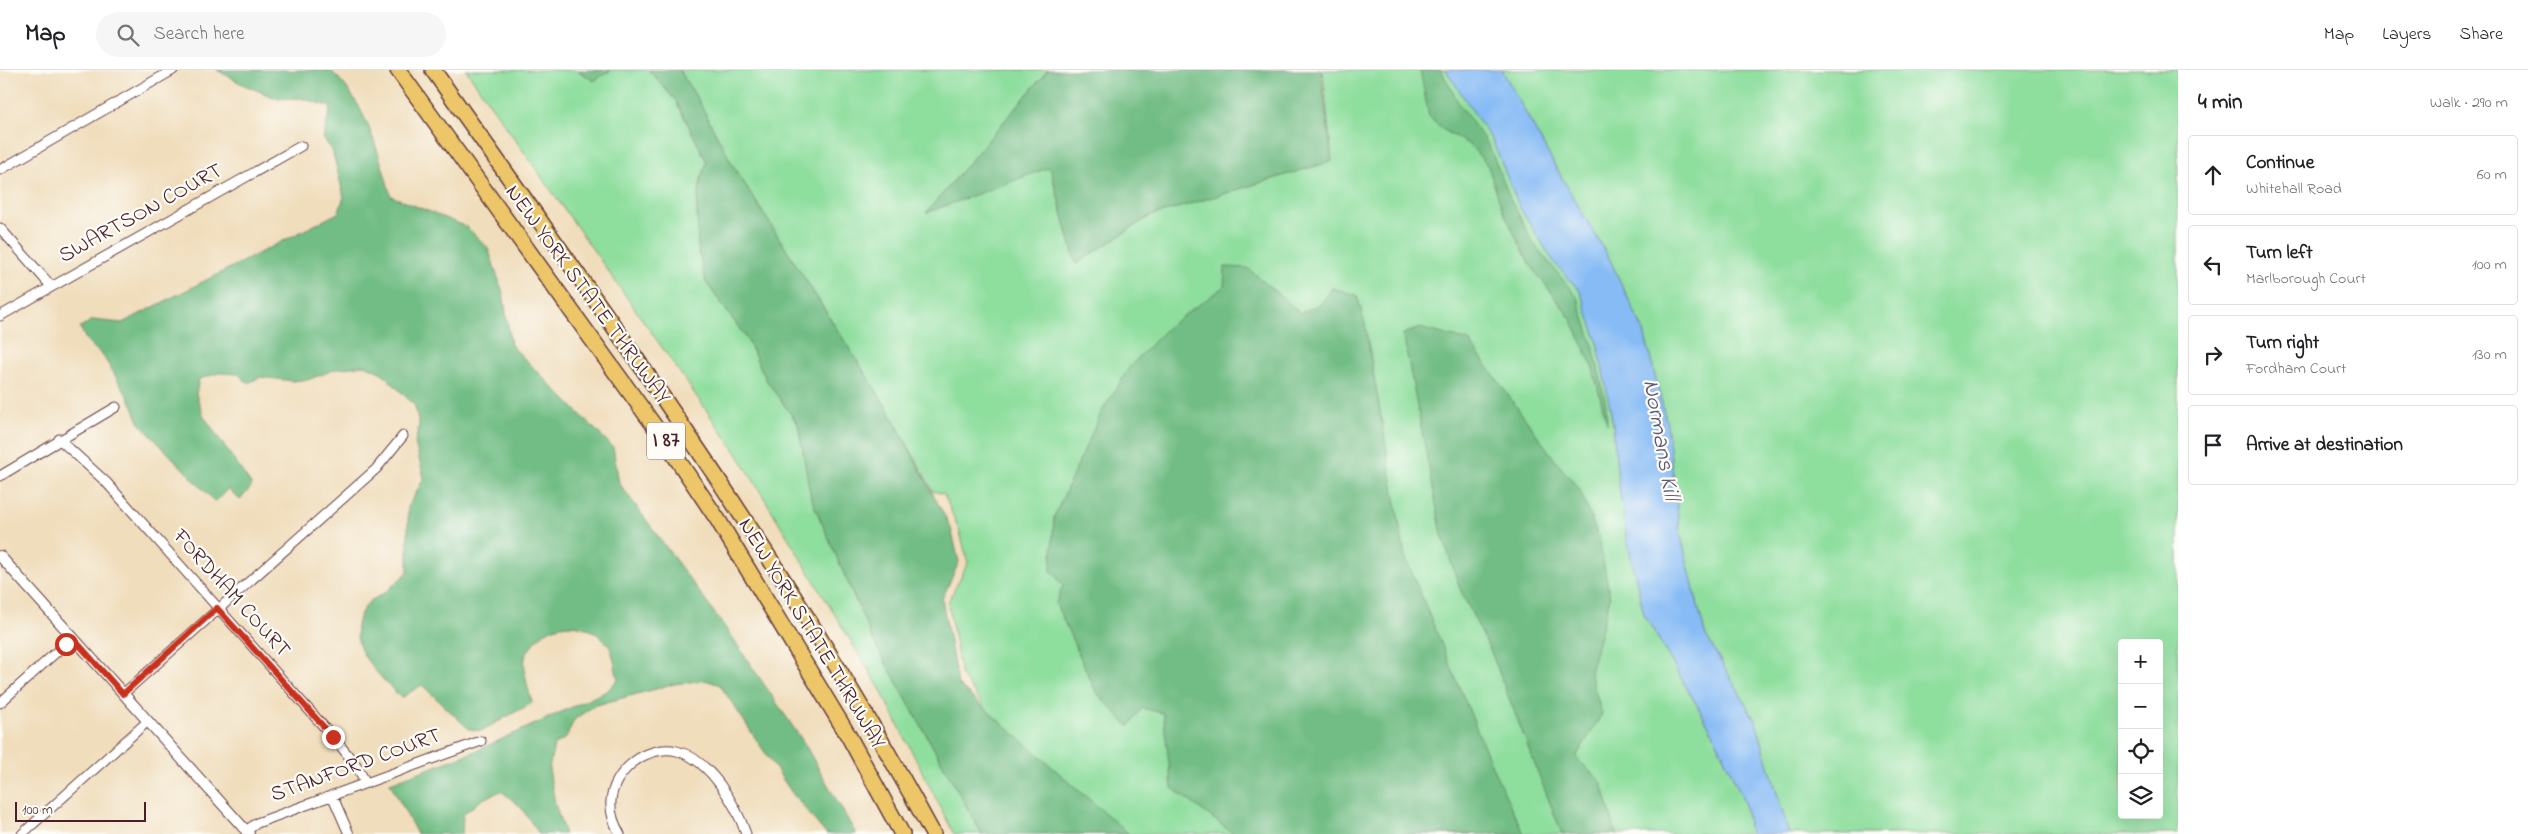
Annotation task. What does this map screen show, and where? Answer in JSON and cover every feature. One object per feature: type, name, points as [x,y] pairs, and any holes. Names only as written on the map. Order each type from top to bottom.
[{"type":"highway","name":"NEW YORK STATE THRUWAY","points":[[398,70],[663,438],[718,520],[848,735],[902,834]]},
{"type":"highway","name":"NEW YORK STATE THRUWAY","points":[[433,70],[683,425],[744,516],[862,706],[933,834]]},
{"type":"street","points":[[0,170],[173,70]]},
{"type":"street","name":"SWARTSON COURT","points":[[0,316],[301,146]]},
{"type":"street","points":[[0,228],[51,286]]},
{"type":"street","points":[[0,476],[59,439],[116,407]]},
{"type":"street","points":[[123,694],[217,608],[376,469],[403,436]]},
{"type":"street","name":"FORDHAM COURT","points":[[59,439],[106,482],[333,737],[353,761],[366,783]]},
{"type":"street","points":[[0,556],[247,832]]},
{"type":"street","points":[[0,703],[73,638]]},
{"type":"street","points":[[22,834],[148,722]]},
{"type":"street","name":"STANFORD COURT","points":[[247,832],[257,822],[481,741]]},
{"type":"street","points":[[620,834],[613,819],[610,802],[620,778],[639,758],[656,751],[668,750],[685,754],[707,768],[735,810],[746,834]]},
{"type":"street","points":[[332,795],[349,834]]},
{"type":"green space","points":[[217,70],[330,70],[353,97],[362,112],[375,145],[391,196],[467,227],[488,248],[503,293],[511,345],[613,447],[619,483],[727,630],[804,743],[856,834],[826,834],[792,793],[720,685],[705,680],[674,684],[593,706],[574,720],[566,738],[554,745],[549,769],[555,804],[565,834],[539,834],[520,806],[501,791],[483,799],[463,814],[462,834],[417,834],[390,783],[476,751],[607,691],[618,679],[611,649],[601,637],[581,627],[571,625],[550,630],[533,644],[525,657],[525,674],[532,703],[481,731],[469,729],[422,685],[401,698],[381,678],[364,655],[358,643],[357,630],[360,617],[369,602],[384,593],[408,572],[408,507],[424,478],[415,443],[419,425],[415,406],[382,373],[365,365],[336,369],[310,379],[293,381],[261,377],[248,383],[238,374],[219,373],[199,379],[196,394],[203,415],[252,486],[240,500],[228,489],[215,502],[140,424],[130,400],[103,356],[86,340],[80,327],[93,320],[122,323],[338,213],[344,197],[332,150],[323,138],[331,107],[301,98],[278,99],[242,84]]},
{"type":"green space","points":[[466,70],[577,70],[594,80],[611,70],[649,70],[676,101],[707,162],[701,179],[697,206],[698,248],[706,282],[747,339],[767,381],[798,424],[811,498],[873,640],[982,834],[954,834],[880,689],[738,455]]},
{"type":"green space","points":[[577,70],[611,70],[594,81]]},
{"type":"green space","points":[[649,70],[679,70],[697,98],[732,164],[889,411],[951,528],[959,562],[942,599],[958,685],[1129,834],[982,834],[873,640],[811,498],[798,424],[767,381],[747,339],[706,282],[698,248],[697,206],[701,179],[707,162],[676,101]]},
{"type":"green space","points":[[679,70],[1048,70],[927,212],[1050,167],[1076,264],[1150,216],[1332,161],[1323,70],[1446,70],[1493,142],[1520,208],[1554,262],[1580,291],[1599,345],[1613,424],[1626,535],[1644,614],[1713,733],[1744,801],[1750,834],[1062,834],[1045,790],[961,675],[948,602],[968,563],[960,532],[944,494],[933,491],[889,411],[732,164],[697,98]]},
{"type":"green space","points":[[1048,70],[1321,70],[1332,161],[1150,216],[1076,264],[1050,167],[926,213]]},
{"type":"green space","points":[[1420,70],[1441,70],[1459,104],[1489,146],[1511,200],[1534,244],[1577,297],[1593,345],[1606,405],[1607,424],[1592,365],[1571,319],[1529,263],[1502,209],[1488,166],[1470,145],[1442,129],[1429,117]]},
{"type":"green space","points":[[1502,70],[2178,70],[2178,834],[1789,834],[1756,722],[1705,634],[1680,533],[1667,424],[1644,332],[1609,258]]},
{"type":"green space","points":[[1225,267],[1248,268],[1300,313],[1321,304],[1332,288],[1357,295],[1365,324],[1405,556],[1495,773],[1524,834],[1234,834],[1172,788],[1163,713],[1142,708],[1129,727],[1096,692],[1056,604],[1063,585],[1051,571],[1054,517],[1102,411],[1131,365],[1169,326],[1224,287]]},
{"type":"green space","points":[[1420,328],[1469,341],[1558,464],[1579,488],[1599,538],[1610,598],[1590,673],[1602,714],[1576,757],[1602,783],[1616,834],[1562,834],[1491,652],[1460,589],[1442,535],[1403,334]]},
{"type":"water","name":"Normans Kill","points":[[1446,70],[1502,70],[1609,258],[1644,332],[1667,424],[1680,533],[1705,634],[1756,722],[1789,834],[1750,834],[1744,801],[1713,733],[1644,614],[1626,535],[1613,424],[1597,340],[1580,291],[1554,262],[1520,208],[1493,142]]},
{"type":"route","points":[[66,644],[73,638],[123,694],[217,608],[333,737]]}]
